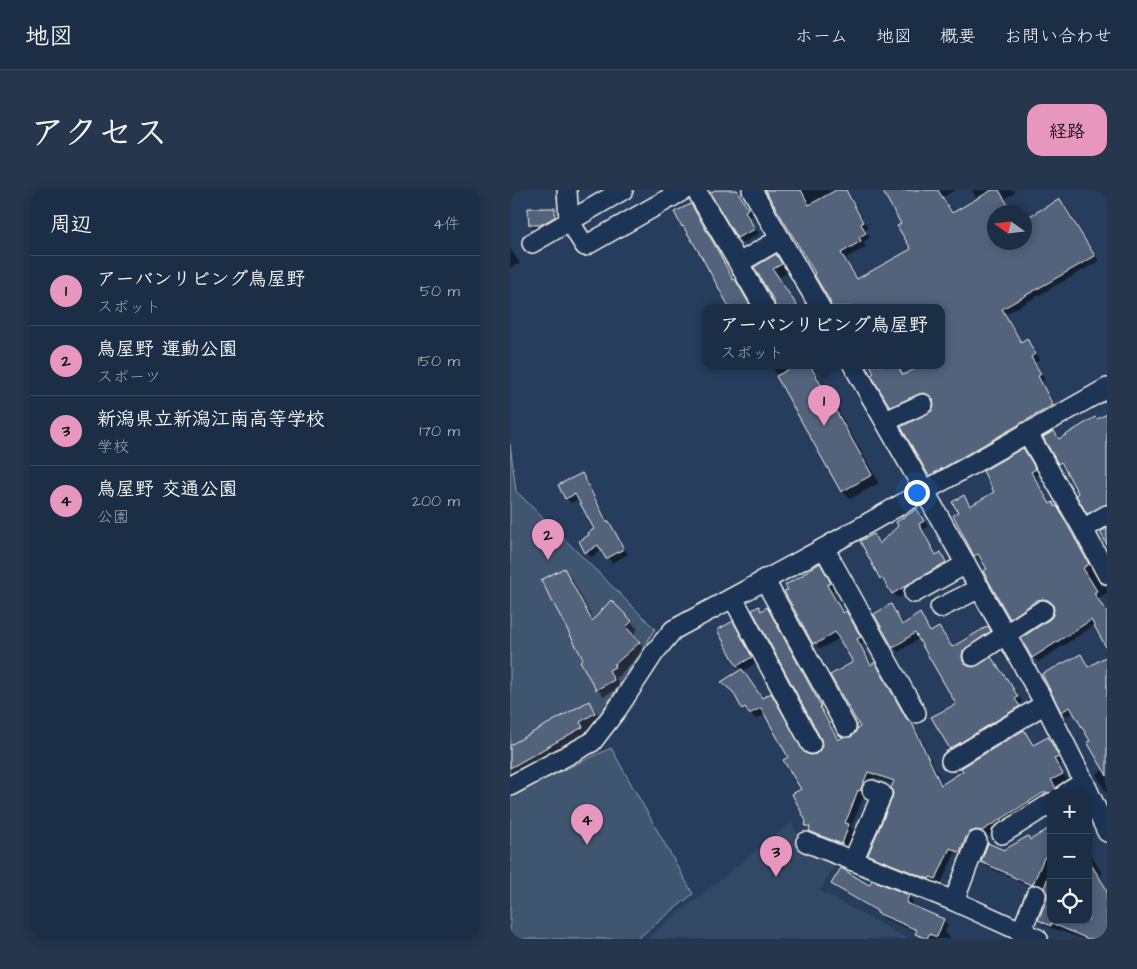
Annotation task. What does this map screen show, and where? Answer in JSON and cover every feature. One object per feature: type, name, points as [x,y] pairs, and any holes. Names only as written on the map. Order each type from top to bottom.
[{"type":"street","points":[[567,190],[569,221],[585,246],[684,190]]},
{"type":"street","points":[[532,243],[623,190]]},
{"type":"street","points":[[696,190],[762,304]]},
{"type":"street","points":[[752,190],[818,304]]},
{"type":"street","points":[[739,263],[780,239]]},
{"type":"street","points":[[855,369],[1045,704],[1107,832]]},
{"type":"street","points":[[510,786],[592,742],[618,708],[654,653],[673,630],[824,548],[1107,388]]},
{"type":"street","points":[[886,421],[922,404]]},
{"type":"street","points":[[1028,432],[1084,529],[1107,574]]},
{"type":"street","points":[[1084,529],[1107,515]]},
{"type":"street","points":[[824,548],[916,713]]},
{"type":"street","points":[[914,593],[966,564]]},
{"type":"street","points":[[764,579],[846,727]]},
{"type":"street","points":[[940,608],[980,588]]},
{"type":"street","points":[[733,598],[811,744]]},
{"type":"street","points":[[973,656],[1043,610]]},
{"type":"street","points":[[951,761],[1045,704]]},
{"type":"street","points":[[1073,789],[1084,782]]},
{"type":"street","points":[[853,860],[882,794],[872,790]]},
{"type":"street","points":[[1002,834],[1047,806]]},
{"type":"street","points":[[954,901],[977,841]]},
{"type":"street","points":[[806,842],[954,901],[1029,936],[1036,895]]},
{"type":"shaded area","points":[[510,444],[516,491],[655,629],[589,732],[510,775]]},
{"type":"shaded area","points":[[611,748],[693,894],[637,939],[510,939],[510,795]]},
{"type":"shaded area","points":[[792,822],[802,847],[836,862],[820,891],[908,939],[646,939]]},
{"type":"building","points":[[715,190],[737,190],[748,209],[745,211],[755,229],[737,238],[710,193]]},
{"type":"building","points":[[765,190],[801,190],[809,205],[836,190],[846,190],[863,222],[861,224],[866,233],[859,237],[861,241],[841,253],[857,279],[911,249],[897,226],[901,224],[882,190],[938,190],[952,213],[992,190],[999,190],[1008,205],[987,205],[987,250],[1032,250],[1032,215],[1060,199],[1095,256],[1002,309],[1021,342],[1027,338],[1035,354],[1031,357],[1041,374],[1038,376],[1053,405],[929,476],[901,427],[932,411],[933,399],[924,393],[890,407],[871,375],[874,373],[872,369],[899,369],[903,375],[915,369],[945,369],[945,304],[830,304]]},
{"type":"building","points":[[691,204],[733,280],[735,279],[749,304],[727,304],[674,212]]},
{"type":"building","points":[[528,208],[555,208],[555,217],[540,225],[529,225]]},
{"type":"building","points":[[776,254],[782,264],[773,269],[796,304],[774,304],[754,267]]},
{"type":"building","points":[[789,369],[812,369],[872,475],[841,492],[776,376]]},
{"type":"building","points":[[1107,414],[1107,504],[1087,514],[1061,462],[1058,464],[1043,437],[1054,431],[1059,439],[1095,417],[1097,419]]},
{"type":"building","points":[[1023,448],[1036,469],[1031,472],[1050,504],[1053,502],[1055,507],[1057,506],[1089,564],[1083,568],[1097,591],[1094,593],[1107,613],[1107,649],[1091,620],[1032,658],[1021,638],[1050,619],[1054,610],[1053,604],[1048,600],[1037,600],[1010,619],[983,571],[987,569],[978,554],[974,556],[953,515],[958,512],[952,502],[964,495],[970,506],[994,492],[983,471]]},
{"type":"building","points":[[582,473],[607,522],[609,521],[624,549],[606,559],[598,545],[585,553],[579,541],[589,535],[588,533],[594,529],[575,494],[565,499],[558,485]]},
{"type":"building","points":[[917,509],[924,521],[919,524],[936,555],[941,552],[946,562],[892,594],[882,578],[880,579],[860,541],[874,534],[879,544],[898,526],[896,522]]},
{"type":"building","points":[[1107,528],[1107,545],[1100,532]]},
{"type":"building","points":[[820,563],[831,583],[827,585],[843,613],[846,611],[861,637],[857,639],[871,665],[875,662],[906,718],[912,723],[941,785],[963,771],[961,768],[1024,730],[1033,745],[1048,737],[1059,757],[1054,759],[1063,774],[1051,780],[1056,789],[1047,789],[1047,793],[1043,793],[982,831],[970,832],[960,853],[950,848],[936,879],[930,877],[929,879],[868,855],[892,798],[891,788],[894,781],[868,772],[860,791],[858,790],[845,823],[849,824],[842,844],[809,831],[810,827],[805,826],[806,821],[792,794],[801,789],[783,760],[788,757],[761,708],[749,714],[745,707],[742,709],[733,692],[721,682],[742,669],[762,698],[771,693],[805,753],[816,754],[820,750],[822,745],[821,739],[752,610],[759,606],[761,611],[767,607],[838,740],[843,737],[851,737],[860,727],[830,675],[853,662],[835,632],[813,644],[784,591],[788,590],[785,585]]},
{"type":"building","points":[[564,568],[592,621],[611,600],[632,621],[626,627],[640,642],[614,665],[615,667],[609,670],[614,680],[596,690],[580,661],[583,659],[541,580]]},
{"type":"building","points":[[891,604],[902,625],[920,613],[930,632],[939,627],[952,647],[988,626],[991,631],[963,651],[963,662],[968,666],[974,667],[991,657],[1010,683],[1018,697],[1015,699],[1020,706],[950,749],[931,717],[956,704],[915,633],[893,648],[874,614]]},
{"type":"building","points":[[733,621],[752,657],[737,666],[717,630]]},
{"type":"building","points":[[1081,654],[1088,667],[1107,656],[1107,776],[1087,742],[1090,741],[1070,707],[1061,712],[1042,674]]},
{"type":"building","points":[[589,701],[595,713],[580,722],[583,727],[510,768],[510,745]]},
{"type":"building","points":[[1047,829],[1047,856],[1044,858],[1031,885],[981,862],[988,843],[1004,850],[1028,836],[1030,840]]},
{"type":"building","points":[[1092,866],[1107,890],[1107,939],[1088,939],[1053,924],[1092,924]]},
{"type":"building","points":[[841,868],[869,885],[872,880],[909,895],[906,903],[944,919],[937,937],[929,934],[927,939],[915,934],[917,930],[877,913],[877,911],[831,884]]},
{"type":"building","points":[[1047,880],[1047,893],[1044,888]]},
{"type":"building","points":[[1047,899],[1047,924],[1051,924],[1051,926],[1038,920]]},
{"type":"place","name":"アーバンリビング鳥屋野","points":[[824,426]]},
{"type":"place","name":"鳥屋野 運動公園","points":[[548,560]]},
{"type":"place","name":"鳥屋野 交通公園","points":[[587,845]]},
{"type":"place","name":"新潟県立新潟江南高等学校","points":[[776,877]]}]
